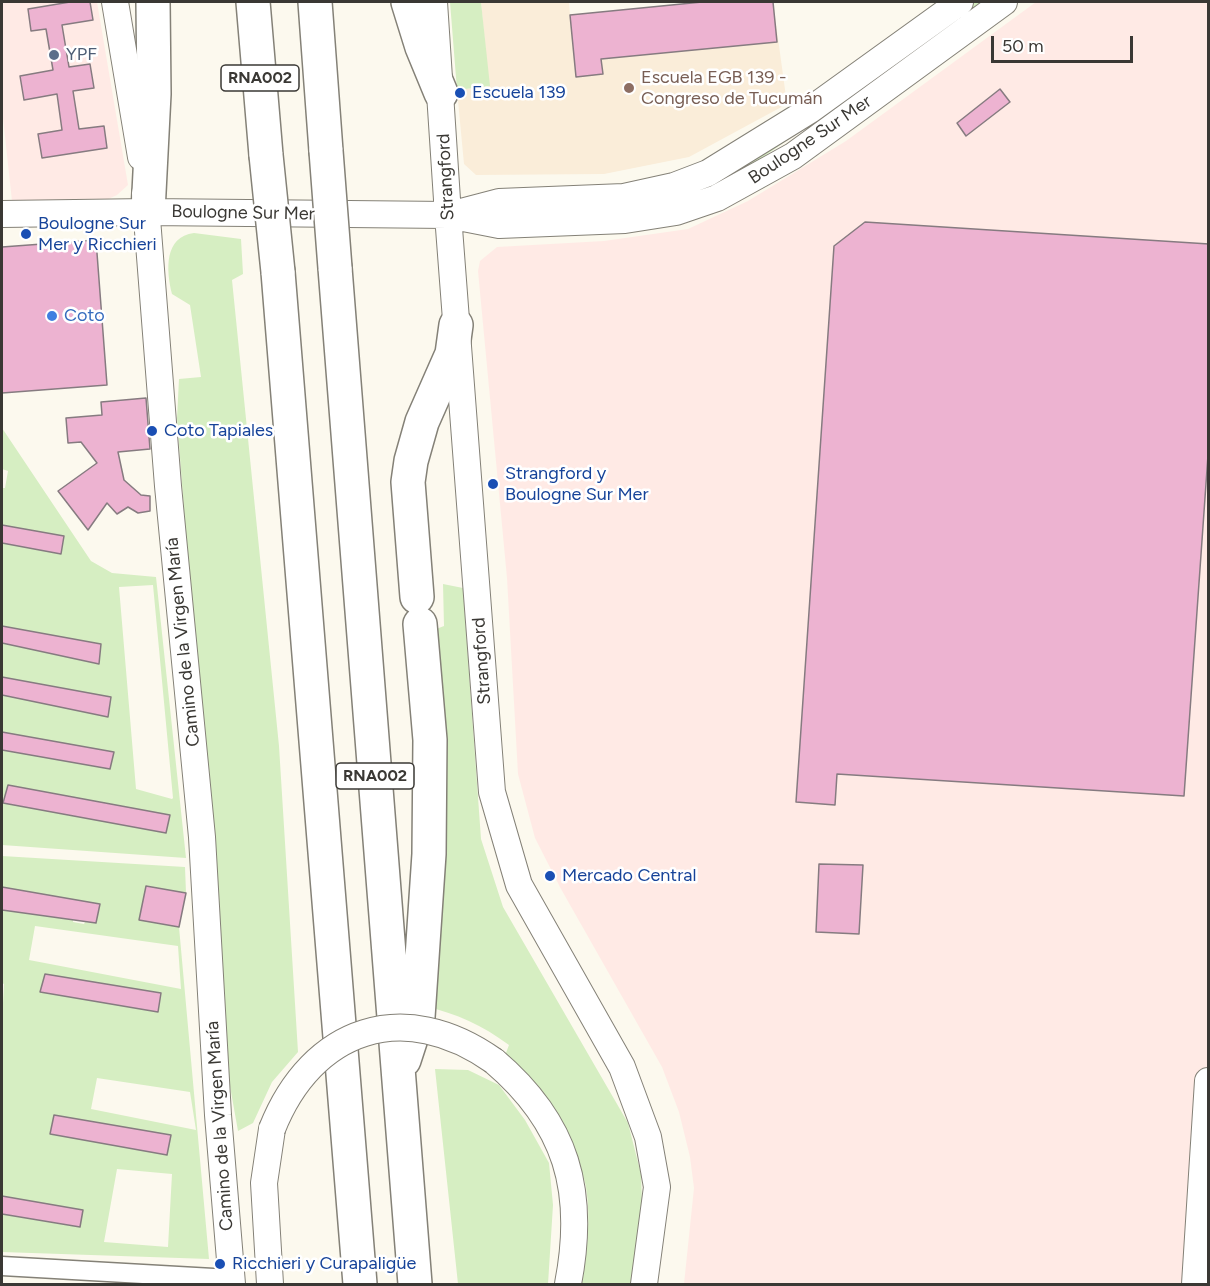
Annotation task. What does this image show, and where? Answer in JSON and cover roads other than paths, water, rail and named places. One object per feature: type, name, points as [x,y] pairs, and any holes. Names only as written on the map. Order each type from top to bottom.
[{"type":"highway","points":[[148,212],[154,94],[153,2]]},
{"type":"highway","name":"RNA002","points":[[254,2],[278,272],[358,1281]]},
{"type":"highway","name":"RNA002","points":[[315,2],[415,1284]]},
{"type":"highway","points":[[408,2],[441,93]]},
{"type":"highway","points":[[399,1076],[418,1017],[429,854],[430,740],[408,482],[411,461],[422,422],[452,354],[456,325]]},
{"type":"street","name":"Camino de la Virgen María","points":[[116,2],[134,106],[148,212],[168,486],[202,837],[218,1115],[231,1282]]},
{"type":"street","name":"Strangford","points":[[434,2],[492,792],[519,885],[622,1067],[648,1137],[657,1187],[644,1284]]},
{"type":"street","name":"Boulogne Sur Mer","points":[[448,215],[499,202],[624,197],[674,186],[708,173],[810,110],[960,2]]},
{"type":"street","name":"Boulogne Sur Mer","points":[[2,214],[148,212],[448,215],[500,225],[625,220],[676,212],[717,198],[793,156],[1004,2]]},
{"type":"street","points":[[270,1284],[264,1183],[272,1129],[283,1100],[301,1075],[332,1049],[350,1039],[380,1030],[410,1028],[441,1032],[469,1043],[521,1084],[548,1119],[564,1154],[572,1186],[574,1220],[568,1284]]},
{"type":"street","points":[[1195,1284],[1209,1081]]},
{"type":"street","points":[[2,1266],[231,1282]]},
{"type":"place","name":"YPF","points":[[54,55]]},
{"type":"place","name":"Escuela EGB 139 - Congreso de Tucumán","points":[[629,88]]},
{"type":"place","name":"Escuela 139","points":[[460,93]]},
{"type":"place","name":"Boulogne Sur Mer y Ricchieri","points":[[26,234]]},
{"type":"place","name":"Coto","points":[[52,316]]},
{"type":"place","name":"Coto Tapiales","points":[[152,431]]},
{"type":"place","name":"Strangford y Boulogne Sur Mer","points":[[493,484]]},
{"type":"place","name":"Mercado Central","points":[[550,876]]},
{"type":"place","name":"Ricchieri y Curapaligüe","points":[[220,1264]]}]
